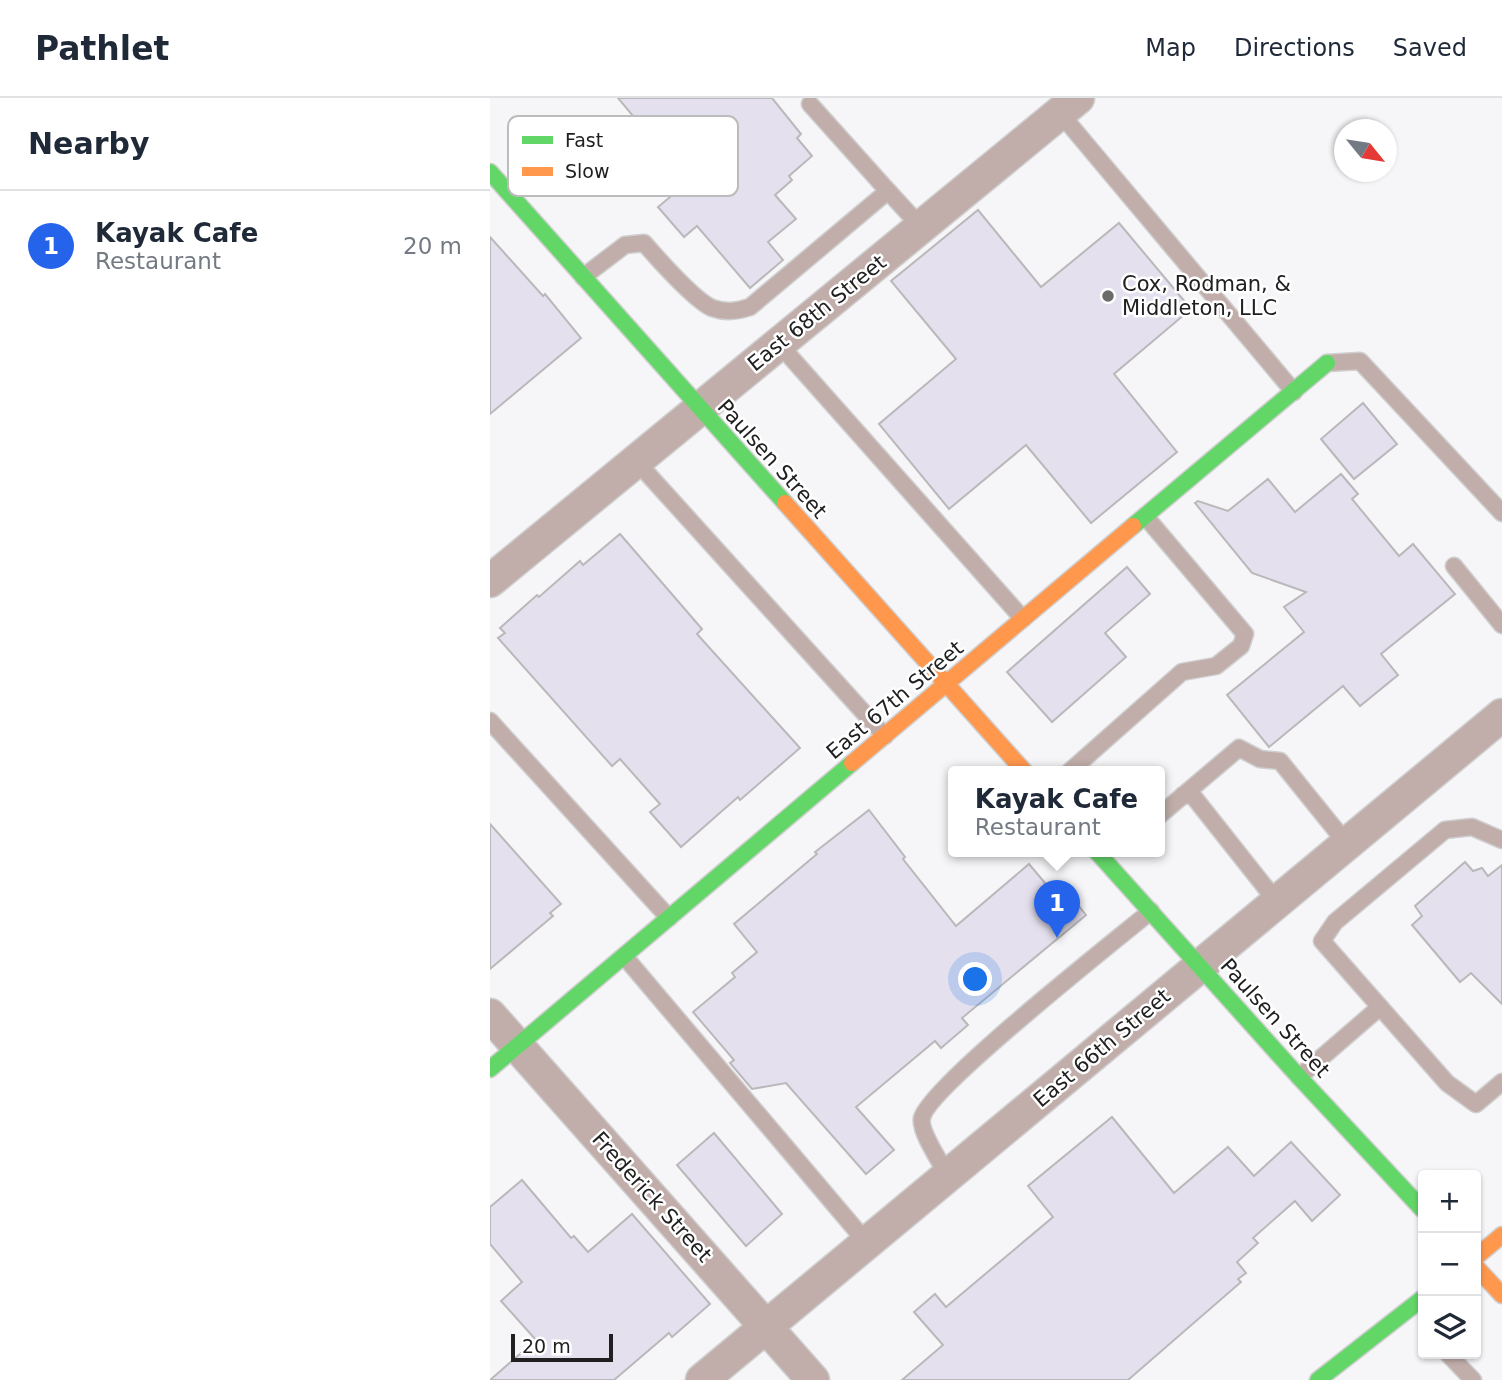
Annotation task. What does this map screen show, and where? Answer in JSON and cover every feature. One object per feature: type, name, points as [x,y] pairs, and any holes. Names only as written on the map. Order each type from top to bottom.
[{"type":"street","name":"East 68th Street","points":[[490,581],[1069,106]]},
{"type":"street","name":"Paulsen Street","points":[[490,172],[508,192]]},
{"type":"street","name":"Paulsen Street","points":[[511,196],[1020,766]]},
{"type":"street","name":"East 67th Street","points":[[490,1069],[1327,363]]},
{"type":"street","name":"East 66th Street","points":[[702,1380],[1502,715]]},
{"type":"street","name":"Paulsen Street","points":[[1108,857],[1200,967],[1418,1205]]},
{"type":"street","name":"Frederick Street","points":[[490,1015],[813,1380]]},
{"type":"street","points":[[1481,1252],[1502,1235]]},
{"type":"street","points":[[1481,1272],[1502,1295]]},
{"type":"street","points":[[1318,1380],[1411,1315],[1418,1305]]},
{"type":"lane","points":[[810,104],[921,228]]},
{"type":"lane","points":[[1069,106],[1294,392]]},
{"type":"lane","points":[[583,276],[625,245],[644,243],[666,269],[711,307],[732,312],[750,307],[888,191]]},
{"type":"lane","points":[[779,344],[1023,620]]},
{"type":"lane","points":[[1327,363],[1360,361],[1502,513]]},
{"type":"lane","points":[[637,462],[885,736]]},
{"type":"lane","points":[[1076,766],[1182,672],[1216,666],[1241,646],[1245,634],[1145,516]]},
{"type":"lane","points":[[1454,566],[1502,625]]},
{"type":"lane","points":[[490,721],[669,918]]},
{"type":"lane","points":[[1165,811],[1238,748],[1260,760],[1280,761],[1347,844]]},
{"type":"lane","points":[[1183,795],[1193,796],[1277,902]]},
{"type":"lane","points":[[1502,840],[1472,827],[1445,830],[1335,922],[1322,941],[1447,1083],[1476,1104],[1502,1082]]},
{"type":"lane","points":[[948,1176],[923,1131],[922,1118],[932,1100],[989,1046],[1151,911]]},
{"type":"lane","points":[[624,956],[867,1243]]},
{"type":"lane","points":[[1299,1077],[1380,1007]]},
{"type":"lane","points":[[1453,1359],[1473,1380]]},
{"type":"building","points":[[618,98],[772,98],[801,134],[797,138],[812,156],[789,176],[792,180],[775,195],[796,219],[768,242],[783,260],[750,288],[697,226],[684,237],[658,207],[671,196],[738,196],[738,116],[633,116]]},
{"type":"building","points":[[978,210],[1041,287],[1119,223],[1191,309],[1114,374],[1177,452],[1091,523],[1026,445],[949,509],[879,424],[956,359],[891,281]]},
{"type":"building","points":[[490,237],[543,296],[545,294],[581,338],[490,414]]},
{"type":"building","points":[[1363,403],[1397,444],[1354,479],[1321,439]]},
{"type":"building","points":[[1341,474],[1358,494],[1352,499],[1399,556],[1413,544],[1455,594],[1381,654],[1398,675],[1360,706],[1343,686],[1269,747],[1227,695],[1304,632],[1284,607],[1306,592],[1252,573],[1195,503],[1198,501],[1228,511],[1268,479],[1295,512]]},
{"type":"building","points":[[620,534],[702,629],[697,634],[800,748],[681,847],[650,812],[660,804],[620,759],[612,766],[498,638],[505,633],[500,628],[537,595],[539,597],[580,561],[583,565]]},
{"type":"building","points":[[1127,567],[1150,594],[1105,633],[1126,657],[1052,722],[1007,672]]},
{"type":"building","points":[[869,810],[905,857],[903,859],[956,926],[1029,864],[1061,902],[1070,895],[1086,915],[962,1018],[968,1025],[941,1048],[935,1041],[856,1107],[894,1150],[866,1174],[786,1083],[752,1089],[730,1063],[734,1060],[693,1012],[735,977],[732,973],[757,952],[734,924],[817,854],[815,852]]},
{"type":"building","points":[[490,824],[561,904],[550,913],[553,916],[490,969]]},
{"type":"building","points":[[1465,862],[1473,871],[1482,868],[1488,876],[1502,865],[1502,1004],[1471,973],[1460,982],[1412,925],[1422,916],[1415,906]]},
{"type":"building","points":[[1112,1117],[1174,1193],[1228,1147],[1254,1176],[1291,1142],[1340,1195],[1312,1221],[1295,1201],[1253,1238],[1258,1243],[1237,1262],[1246,1273],[1238,1279],[1241,1282],[1128,1380],[902,1380],[943,1345],[914,1312],[935,1294],[946,1307],[1053,1217],[1028,1186]]},
{"type":"building","points":[[714,1133],[782,1214],[746,1246],[677,1165]]},
{"type":"building","points":[[522,1180],[571,1238],[574,1236],[588,1252],[632,1214],[710,1304],[672,1337],[669,1333],[614,1380],[490,1380],[536,1340],[501,1301],[522,1282],[490,1244],[490,1207]]},
{"type":"traffic: fast","points":[[490,172],[508,192]]},
{"type":"traffic: fast","points":[[511,196],[785,503]]},
{"type":"traffic: fast","points":[[1133,526],[1327,363]]},
{"type":"traffic: fast","points":[[490,1069],[852,763]]},
{"type":"traffic: fast","points":[[1101,857],[1418,1205]]},
{"type":"traffic: fast","points":[[1318,1380],[1418,1302]]},
{"type":"traffic: slow","points":[[785,503],[1020,766]]},
{"type":"traffic: slow","points":[[852,763],[1133,526]]},
{"type":"traffic: slow","points":[[1481,1253],[1502,1235]]},
{"type":"traffic: slow","points":[[1481,1272],[1502,1295]]},
{"type":"place","name":"Cox, Rodman, & Middleton, LLC","points":[[1108,296]]},
{"type":"place","name":"Kayak Cafe","points":[[1057,938]]}]
